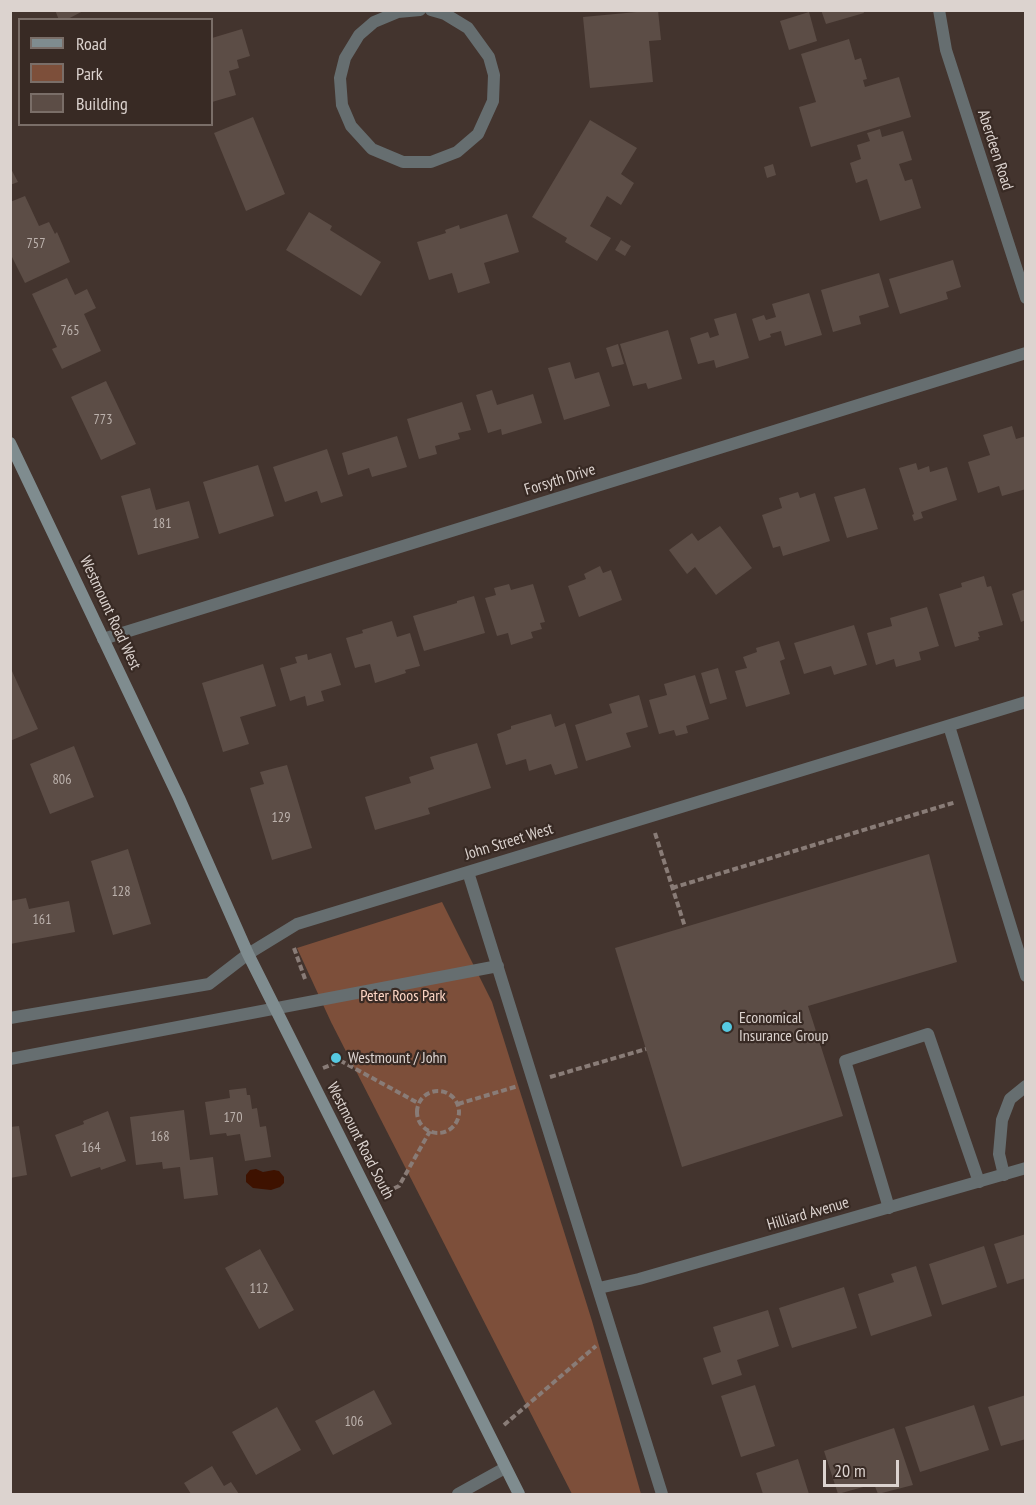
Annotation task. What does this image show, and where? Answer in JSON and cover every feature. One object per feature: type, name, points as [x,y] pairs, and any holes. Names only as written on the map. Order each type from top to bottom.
[{"type":"main road","name":"Westmount Road West","points":[[12,451],[179,798]]},
{"type":"main road","name":"Westmount Road South","points":[[179,798],[248,954],[519,1494]]},
{"type":"street","points":[[420,10],[398,11],[374,22],[359,35],[345,58],[340,78],[342,105],[351,126],[372,149],[402,162],[432,162],[457,152],[478,134],[493,101],[494,75],[489,57],[468,28],[445,14],[431,10]]},
{"type":"street","name":"Aberdeen Road","points":[[939,10],[946,50],[1026,298]]},
{"type":"street","name":"Forsyth Drive","points":[[103,639],[1026,352]]},
{"type":"street","name":"John Street West","points":[[10,1018],[209,984],[248,954],[297,924],[1026,702]]},
{"type":"street","points":[[949,726],[1026,976]]},
{"type":"street","points":[[468,872],[662,1494]]},
{"type":"street","points":[[10,1059],[498,966]]},
{"type":"street","points":[[889,1208],[845,1061],[928,1034],[979,1182]]},
{"type":"street","points":[[1004,1175],[999,1154],[1002,1120],[1010,1099],[1026,1086]]},
{"type":"street","name":"Hilliard Avenue","points":[[599,1288],[639,1279],[1026,1168]]},
{"type":"street","points":[[458,1494],[505,1468]]},
{"type":"path","points":[[672,888],[971,798]]},
{"type":"path","points":[[649,817],[685,927]]},
{"type":"path","points":[[294,948],[305,979]]},
{"type":"path","points":[[549,1077],[646,1049]]},
{"type":"path","points":[[309,1075],[341,1061],[418,1103]]},
{"type":"path","points":[[458,1104],[519,1086]]},
{"type":"path","points":[[441,1090],[451,1095],[458,1104],[459,1115],[455,1125],[446,1132],[434,1133],[424,1128],[417,1119],[418,1103],[430,1091],[441,1090]]},
{"type":"path","points":[[371,1199],[399,1186],[430,1131]]},
{"type":"path","points":[[489,1437],[613,1332]]},
{"type":"green space","name":"Peter Roos Park","points":[[442,902],[492,1002],[592,1321],[641,1494],[572,1494],[331,1022],[297,948]]},
{"type":"shaded area","points":[[256,1169],[263,1172],[279,1171],[284,1177],[284,1183],[271,1190],[253,1188],[246,1182],[246,1175],[250,1170]]},
{"type":"building","points":[[55,10],[85,10],[70,18],[58,18]]},
{"type":"building","points":[[658,10],[661,40],[649,41],[653,82],[590,88],[583,17]]},
{"type":"building","points":[[821,10],[863,10],[864,13],[826,24]]},
{"type":"building","points":[[809,12],[817,41],[789,50],[780,21]]},
{"type":"building","points":[[242,29],[250,56],[237,60],[239,68],[229,71],[236,95],[213,102],[213,38]]},
{"type":"building","points":[[849,39],[855,60],[861,58],[867,79],[863,80],[865,87],[899,77],[911,117],[811,147],[799,107],[816,102],[801,54]]},
{"type":"building","points":[[253,117],[285,194],[246,211],[214,133]]},
{"type":"building","points":[[590,120],[637,148],[621,174],[634,183],[621,205],[607,196],[590,226],[611,238],[597,261],[565,242],[567,238],[532,217]]},
{"type":"building","points":[[880,129],[882,137],[903,131],[912,160],[899,164],[905,181],[912,179],[921,208],[880,221],[867,179],[856,183],[850,163],[861,159],[857,145],[870,141],[867,133]]},
{"type":"building","points":[[773,164],[776,175],[767,178],[764,167]]},
{"type":"building","points":[[10,167],[18,182],[10,185]]},
{"type":"building","points":[[25,196],[39,226],[49,222],[55,234],[57,232],[70,262],[25,283],[10,253],[10,202]]},
{"type":"building","points":[[309,212],[332,226],[330,230],[381,262],[361,296],[286,250]]},
{"type":"building","points":[[507,214],[519,252],[484,263],[490,283],[458,293],[452,273],[429,280],[417,242],[446,233],[445,230],[459,225],[460,229]]},
{"type":"building","points":[[621,240],[631,246],[625,256],[615,250]]},
{"type":"building","points":[[953,260],[961,287],[946,292],[948,299],[900,314],[889,279]]},
{"type":"building","points":[[879,273],[889,307],[859,316],[861,324],[833,332],[821,290]]},
{"type":"building","points":[[67,278],[75,295],[87,289],[96,308],[84,314],[101,351],[62,369],[52,349],[57,347],[32,294]]},
{"type":"building","points":[[809,293],[822,335],[785,346],[781,331],[770,334],[771,337],[759,341],[752,319],[764,315],[766,320],[776,317],[772,304]]},
{"type":"building","points":[[736,313],[749,358],[716,368],[714,360],[698,364],[690,338],[708,332],[710,338],[719,335],[714,319]]},
{"type":"building","points":[[668,330],[682,379],[648,389],[646,383],[633,386],[620,344]]},
{"type":"building","points":[[618,344],[624,364],[612,367],[606,348]]},
{"type":"building","points":[[570,362],[575,379],[599,372],[610,406],[564,420],[548,368]]},
{"type":"building","points":[[106,381],[136,444],[101,460],[71,397]]},
{"type":"building","points":[[492,390],[497,405],[533,394],[542,423],[502,435],[501,429],[488,433],[476,395]]},
{"type":"building","points":[[462,402],[471,430],[458,433],[460,439],[435,446],[437,454],[419,459],[407,419]]},
{"type":"building","points":[[1012,426],[1016,439],[1026,436],[1026,489],[1002,496],[999,486],[978,493],[968,462],[990,455],[983,435]]},
{"type":"building","points":[[397,436],[407,467],[372,477],[369,468],[348,475],[342,453]]},
{"type":"building","points":[[327,449],[343,496],[321,503],[317,491],[285,502],[273,467]]},
{"type":"building","points":[[916,463],[918,470],[929,466],[930,472],[947,467],[957,500],[921,512],[923,518],[914,521],[912,515],[914,514],[899,468]]},
{"type":"building","points":[[258,465],[274,516],[219,534],[203,482]]},
{"type":"building","points":[[150,488],[156,510],[189,501],[199,538],[138,555],[121,496]]},
{"type":"building","points":[[865,488],[878,529],[847,538],[834,497]]},
{"type":"building","points":[[798,492],[800,498],[815,493],[830,541],[783,556],[780,546],[773,548],[762,515],[782,508],[779,498]]},
{"type":"building","points":[[720,526],[752,568],[716,595],[695,567],[687,574],[669,550],[692,533],[698,541]]},
{"type":"building","points":[[600,566],[603,573],[611,570],[622,600],[579,617],[568,586],[586,579],[584,574]]},
{"type":"building","points":[[984,576],[987,587],[991,586],[1003,625],[978,632],[979,640],[955,647],[939,594],[962,587],[961,583]]},
{"type":"building","points":[[509,584],[511,590],[533,584],[545,622],[540,623],[542,629],[531,632],[533,638],[511,645],[508,633],[497,636],[485,598],[496,595],[494,588]]},
{"type":"building","points":[[1026,589],[1026,620],[1021,622],[1012,594]]},
{"type":"building","points":[[474,596],[485,633],[424,651],[413,616]]},
{"type":"building","points":[[927,607],[939,646],[919,652],[921,660],[896,667],[894,659],[876,665],[867,633],[892,626],[890,618]]},
{"type":"building","points":[[392,621],[397,637],[410,633],[420,666],[375,683],[370,664],[355,668],[346,638],[363,633],[362,630]]},
{"type":"building","points":[[854,625],[867,665],[834,675],[831,666],[804,674],[794,643]]},
{"type":"building","points":[[779,641],[785,659],[780,661],[790,694],[746,707],[735,671],[747,668],[743,657],[757,652],[756,648]]},
{"type":"building","points":[[331,653],[341,685],[321,691],[324,701],[307,706],[305,696],[290,701],[280,668],[297,663],[295,657],[307,654],[308,660]]},
{"type":"building","points":[[263,664],[276,706],[240,717],[249,744],[223,752],[202,683]]},
{"type":"building","points":[[718,668],[727,699],[710,704],[701,673]]},
{"type":"building","points":[[12,671],[38,729],[10,741],[10,672]]},
{"type":"building","points":[[695,675],[709,719],[686,726],[688,733],[676,736],[674,730],[659,734],[649,700],[667,695],[664,684]]},
{"type":"building","points":[[639,695],[648,727],[626,733],[631,747],[586,761],[575,725],[612,713],[609,704]]},
{"type":"building","points":[[551,714],[555,727],[565,723],[578,768],[555,775],[551,764],[529,771],[526,759],[506,765],[497,734],[511,729],[511,726]]},
{"type":"building","points":[[477,743],[491,788],[428,808],[430,814],[375,830],[365,797],[411,783],[409,777],[434,769],[430,757]]},
{"type":"building","points":[[74,746],[94,797],[50,814],[30,764]]},
{"type":"building","points":[[287,765],[312,848],[272,860],[250,788],[264,784],[260,772]]},
{"type":"building","points":[[128,849],[151,924],[113,935],[91,861]]},
{"type":"building","name":"Economical Insurance Group","points":[[929,854],[957,962],[808,1006],[843,1116],[682,1167],[615,948]]},
{"type":"building","points":[[26,898],[29,909],[69,901],[75,932],[10,944],[10,901]]},
{"type":"building","points":[[246,1088],[247,1095],[250,1095],[252,1109],[257,1108],[260,1127],[266,1126],[271,1157],[245,1161],[240,1134],[210,1135],[205,1102],[230,1098],[229,1090]]},
{"type":"building","points":[[184,1110],[190,1160],[213,1157],[218,1195],[184,1199],[180,1167],[163,1169],[162,1162],[136,1165],[130,1117]]},
{"type":"building","points":[[108,1111],[126,1161],[71,1177],[55,1135],[84,1124],[83,1121]]},
{"type":"building","points":[[19,1126],[27,1175],[10,1178],[10,1127]]},
{"type":"building","points":[[1026,1234],[1026,1278],[1007,1284],[994,1244]]},
{"type":"building","points":[[984,1246],[997,1287],[942,1305],[929,1264]]},
{"type":"building","points":[[260,1249],[294,1310],[259,1329],[225,1268]]},
{"type":"building","points":[[916,1266],[932,1316],[871,1336],[858,1294],[894,1282],[891,1274]]},
{"type":"building","points":[[844,1287],[857,1328],[792,1348],[779,1308]]},
{"type":"building","points":[[768,1310],[779,1346],[737,1360],[742,1375],[712,1385],[703,1358],[721,1352],[713,1327]]},
{"type":"building","points":[[755,1385],[775,1446],[741,1457],[721,1396]]},
{"type":"building","points":[[374,1390],[392,1424],[333,1455],[315,1421]]},
{"type":"building","points":[[1026,1395],[1026,1439],[1001,1446],[988,1407]]},
{"type":"building","points":[[974,1405],[989,1450],[920,1472],[905,1427]]},
{"type":"building","points":[[277,1407],[301,1450],[256,1475],[232,1432]]},
{"type":"building","points":[[894,1428],[913,1485],[878,1494],[874,1484],[838,1494],[824,1451]]},
{"type":"building","points":[[798,1459],[809,1494],[763,1494],[756,1473]]},
{"type":"building","points":[[212,1466],[224,1486],[231,1482],[239,1494],[191,1494],[184,1483]]},
{"type":"place","name":"Economical Insurance Group","points":[[727,1027]]},
{"type":"place","name":"Westmount / John","points":[[336,1058]]}]
